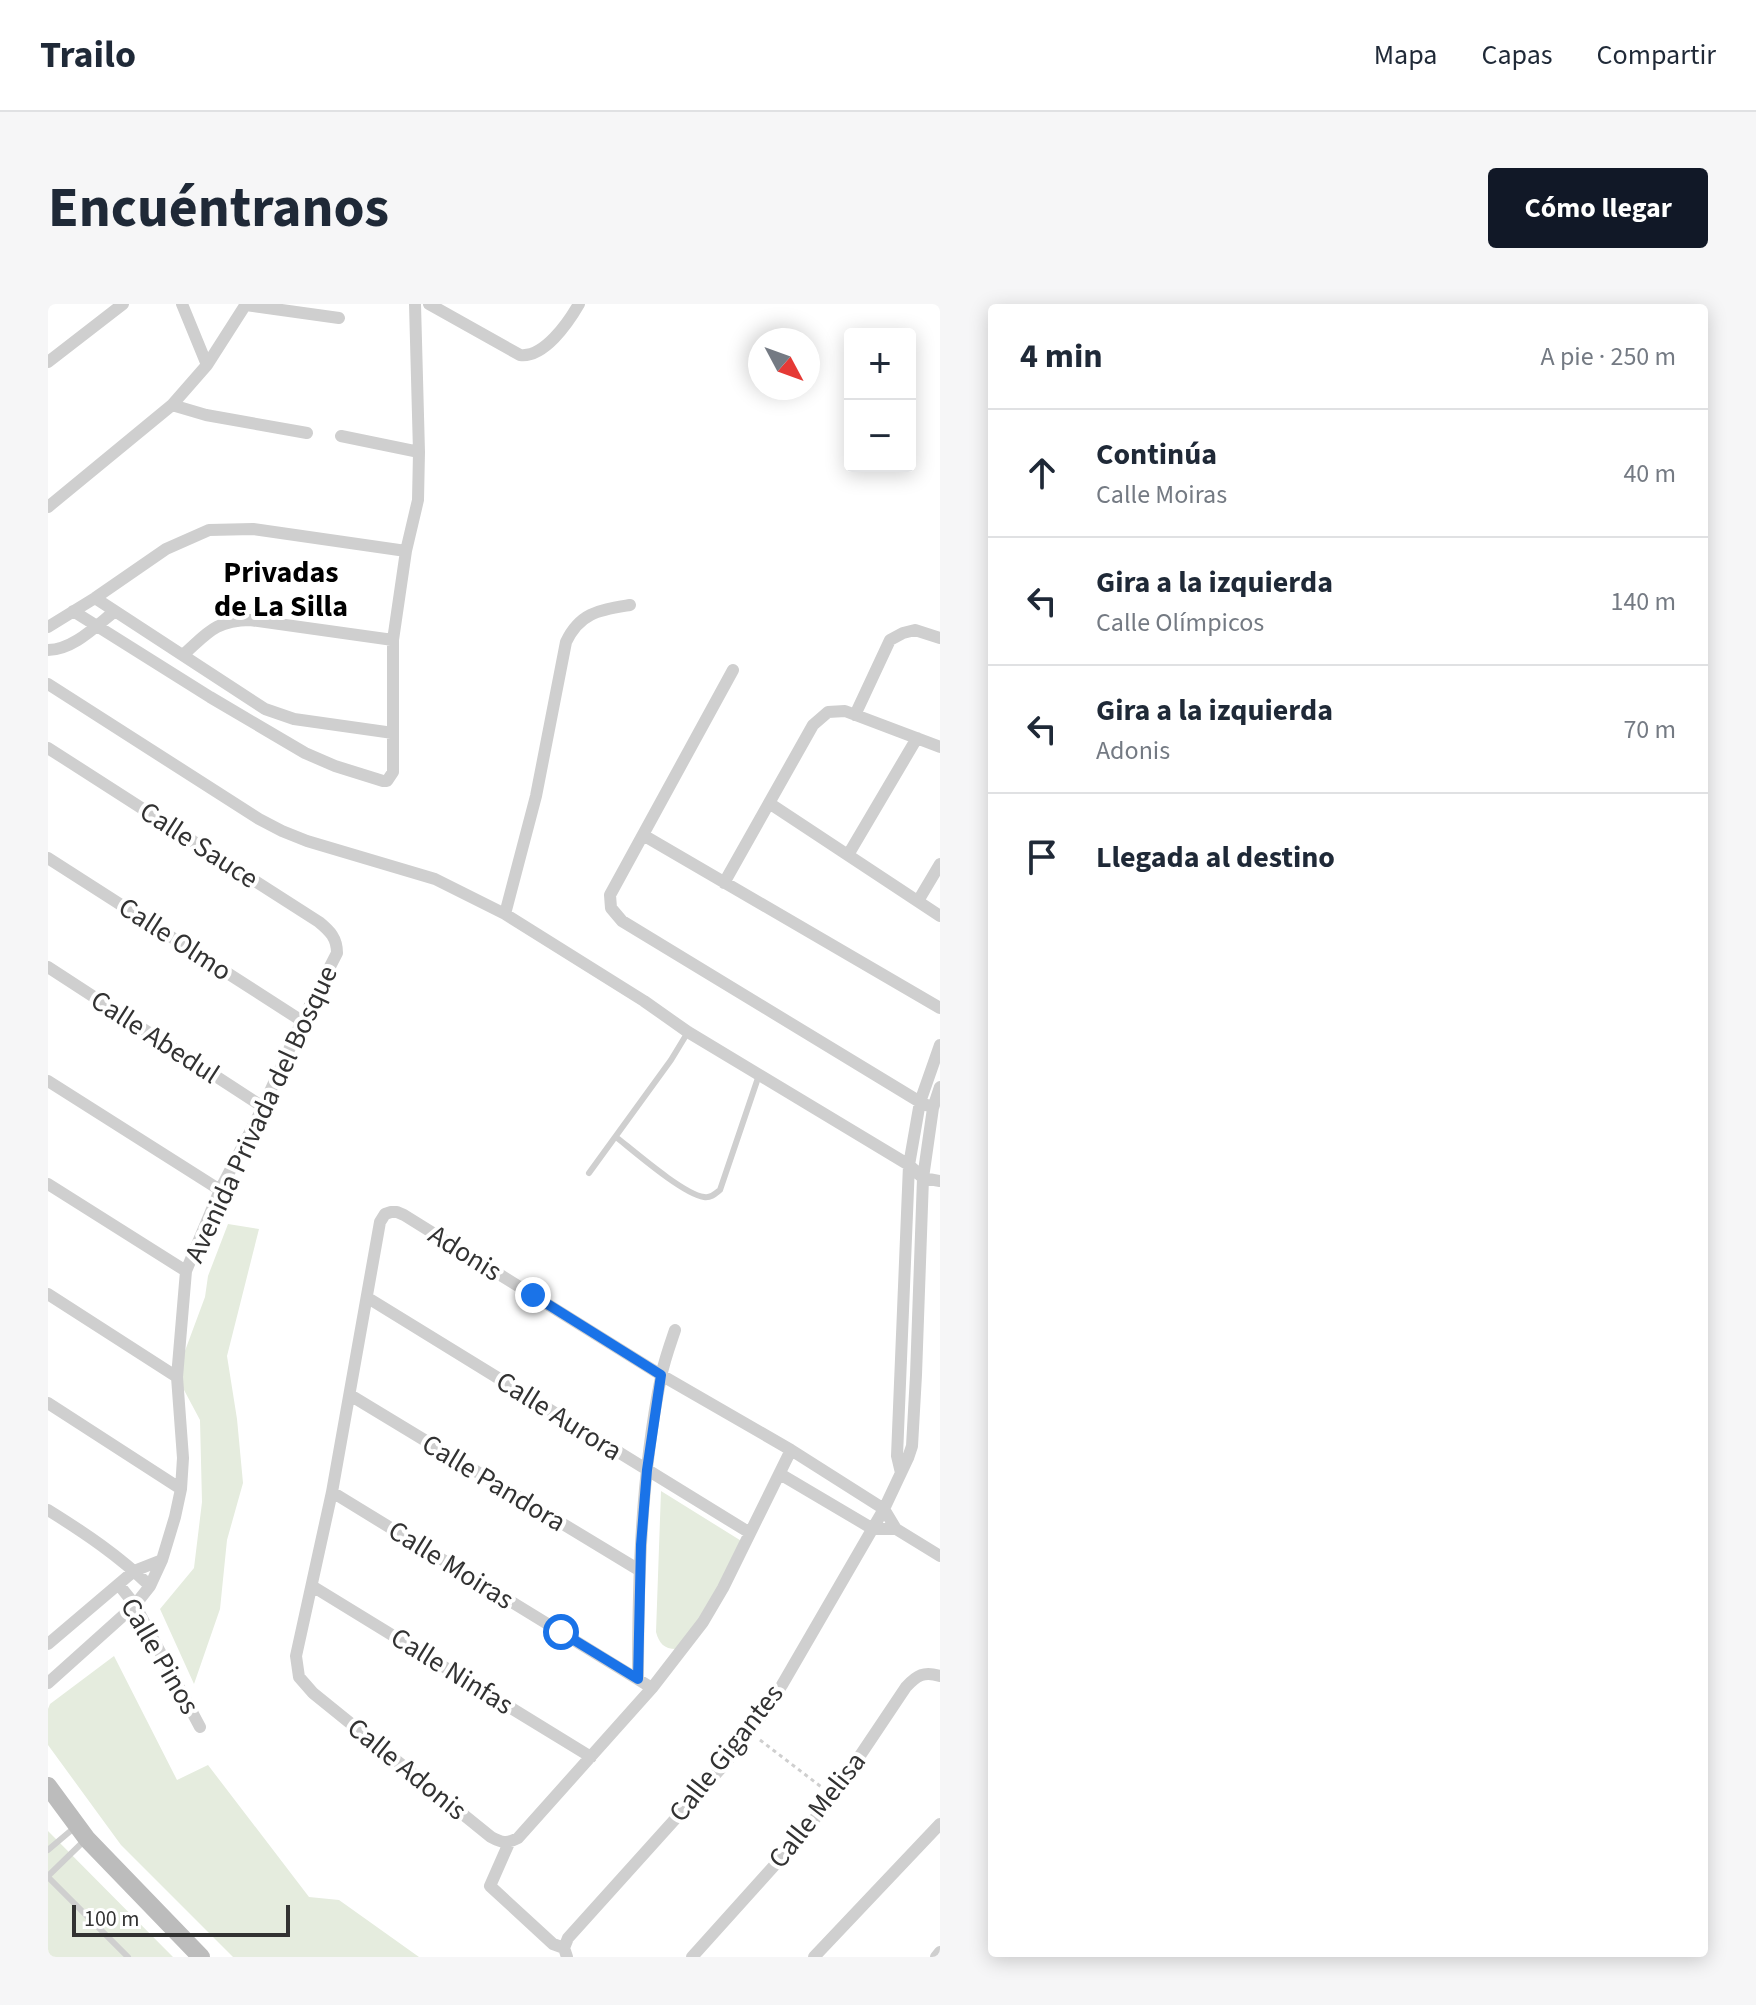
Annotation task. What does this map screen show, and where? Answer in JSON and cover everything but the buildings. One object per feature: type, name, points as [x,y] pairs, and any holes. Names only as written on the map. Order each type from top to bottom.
[{"type":"street","points":[[48,362],[123,304]]},
{"type":"street","points":[[182,304],[207,365]]},
{"type":"street","points":[[50,501],[172,405],[207,365],[246,304],[339,318]]},
{"type":"street","points":[[73,611],[305,753],[335,766],[387,781],[393,772],[393,640],[406,551],[418,500],[415,304]]},
{"type":"street","points":[[429,304],[526,356],[543,349],[579,304]]},
{"type":"street","points":[[172,405],[206,415],[307,433]]},
{"type":"street","points":[[341,436],[419,452]]},
{"type":"street","points":[[48,627],[166,549],[209,530],[253,529],[406,551]]},
{"type":"street","points":[[95,598],[248,699],[281,716],[393,733]]},
{"type":"street","points":[[505,914],[536,796],[566,642],[570,633],[590,614],[630,605]]},
{"type":"street","points":[[48,650],[65,647],[115,611]]},
{"type":"street","points":[[183,655],[215,627],[234,620],[393,640]]},
{"type":"street","points":[[855,715],[890,640],[915,630],[940,638]]},
{"type":"street","points":[[733,670],[610,895],[611,908],[622,921],[933,1108]]},
{"type":"street","points":[[48,684],[282,831],[435,879],[505,914],[688,1032],[909,1165],[923,1178],[940,1181]]},
{"type":"street","points":[[724,883],[813,725],[828,712],[845,711],[940,747]]},
{"type":"street","points":[[848,855],[917,738]]},
{"type":"street","name":"Calle Sauce","points":[[48,748],[319,922],[333,934],[337,953]]},
{"type":"street","points":[[769,803],[940,916]]},
{"type":"street","points":[[643,835],[940,1008]]},
{"type":"street","name":"Calle Olmo","points":[[48,858],[302,1021]]},
{"type":"street","points":[[918,901],[940,864]]},
{"type":"street","name":"Avenida Privada del Bosque","points":[[48,1683],[135,1605],[150,1586],[162,1560],[181,1489],[183,1458],[177,1377],[186,1271],[220,1190],[337,953]]},
{"type":"street","name":"Calle Abedul","points":[[48,967],[263,1107]]},
{"type":"street","points":[[901,1473],[897,1456],[909,1165],[920,1102],[940,1045]]},
{"type":"street","points":[[48,1081],[220,1190]]},
{"type":"street","name":"Calle Gigantes","points":[[566,1948],[750,1733],[782,1685],[873,1529],[901,1473],[912,1446],[923,1178],[933,1108],[939,1092]]},
{"type":"street","points":[[48,1184],[186,1271]]},
{"type":"street","name":"Adonis","points":[[385,1214],[397,1212],[404,1215],[884,1509]]},
{"type":"street","name":"Calle Adonis","points":[[385,1214],[378,1229],[332,1492],[296,1656],[299,1677],[313,1693],[491,1837],[509,1843]]},
{"type":"street","points":[[48,1294],[177,1377]]},
{"type":"street","name":"Calle Aurora","points":[[368,1298],[750,1533]]},
{"type":"street","points":[[638,1679],[639,1570],[647,1470],[661,1375],[675,1330]]},
{"type":"street","name":"Calle Pandora","points":[[350,1395],[639,1570]]},
{"type":"street","points":[[48,1403],[181,1489]]},
{"type":"street","points":[[566,1948],[553,1944],[490,1886],[509,1843],[518,1838],[652,1688],[703,1622],[791,1450]]},
{"type":"street","points":[[780,1474],[873,1529],[896,1529]]},
{"type":"street","name":"Calle Moiras","points":[[332,1492],[652,1688]]},
{"type":"street","points":[[884,1509],[896,1529],[940,1556]]},
{"type":"street","name":"Calle Pinos","points":[[48,1510],[88,1535],[150,1586]]},
{"type":"street","points":[[48,1644],[134,1571],[162,1560]]},
{"type":"street","name":"Calle Pinos","points":[[119,1585],[135,1605],[200,1727]]},
{"type":"street","name":"Calle Ninfas","points":[[312,1586],[591,1757]]},
{"type":"street","name":"Calle Melisa","points":[[692,1957],[833,1796],[906,1687],[920,1674],[940,1676]]},
{"type":"street","points":[[48,1786],[82,1832],[201,1957]]},
{"type":"street","points":[[814,1957],[940,1824]]},
{"type":"street","points":[[928,1836],[940,1845]]},
{"type":"lane","points":[[589,1173],[688,1032]]},
{"type":"lane","points":[[616,1137],[689,1192],[707,1197],[715,1195],[720,1190],[759,1075]]},
{"type":"lane","points":[[48,1850],[82,1832]]},
{"type":"lane","points":[[82,1832],[48,1876],[128,1957]]},
{"type":"path","points":[[750,1733],[833,1796]]},
{"type":"shaded area","points":[[228,1224],[259,1229],[227,1356],[243,1483],[227,1540],[220,1609],[194,1684],[160,1609],[194,1568],[202,1502],[200,1420],[176,1375]]},
{"type":"shaded area","points":[[661,1491],[743,1542],[702,1616],[676,1649],[663,1645],[656,1632]]},
{"type":"shaded area","points":[[114,1656],[177,1780],[208,1765],[309,1897],[339,1900],[419,1957],[233,1957],[121,1845],[48,1745],[50,1704]]},
{"type":"shaded area","points":[[49,1832],[173,1957],[48,1957]]},
{"type":"district","name":"Privadas de La Silla","points":[[281,589]]},
{"type":"route","points":[[533,1295],[661,1375],[647,1470],[641,1545],[638,1679],[561,1632]]}]
